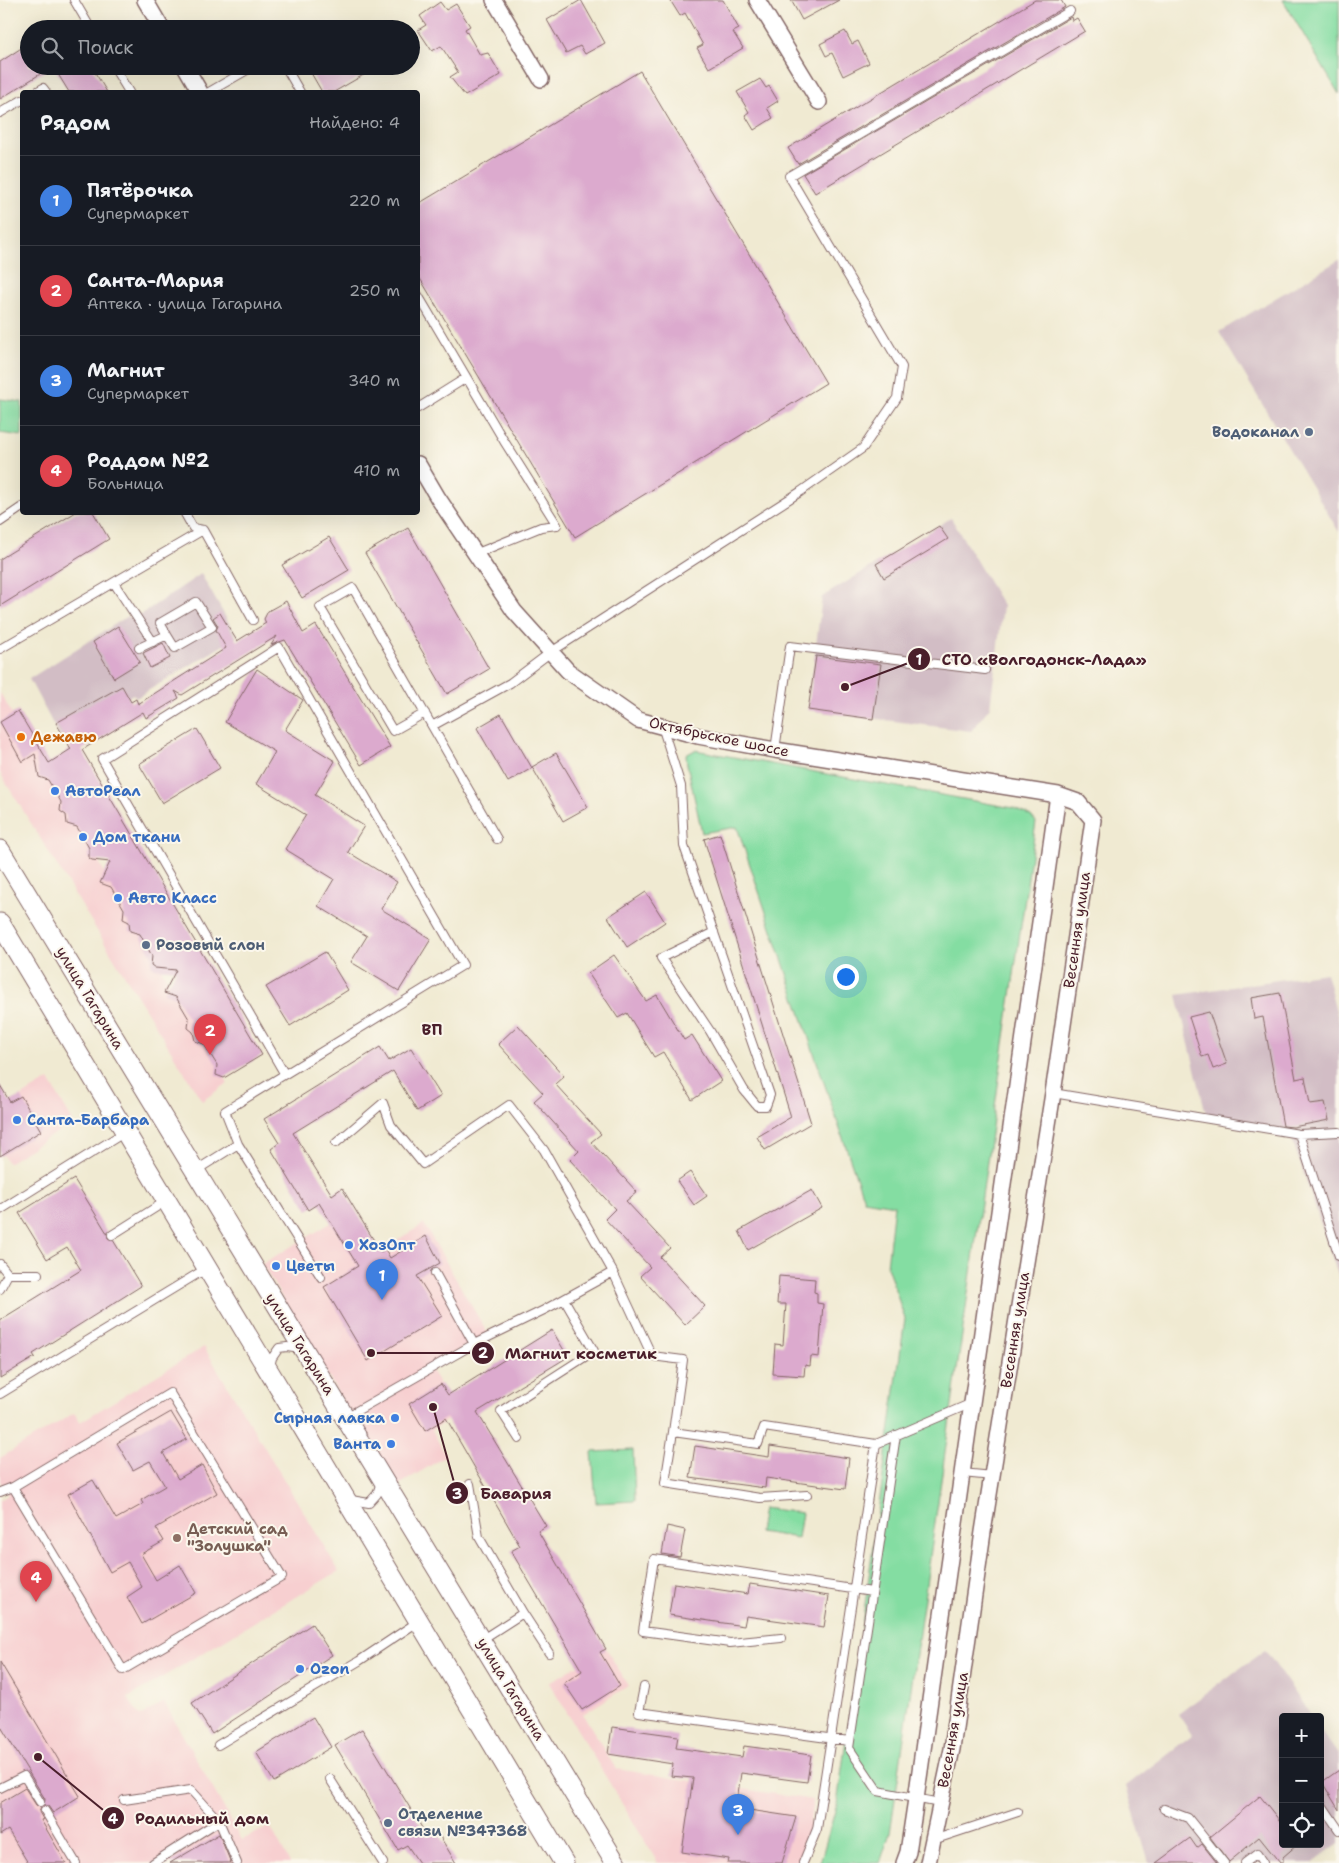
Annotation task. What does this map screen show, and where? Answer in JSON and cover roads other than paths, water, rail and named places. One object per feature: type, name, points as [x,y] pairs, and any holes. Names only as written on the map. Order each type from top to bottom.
[{"type":"street","points":[[145,0],[157,20]]},
{"type":"street","points":[[494,0],[541,79]]},
{"type":"street","points":[[757,0],[819,102]]},
{"type":"street","points":[[190,75],[199,90]]},
{"type":"street","name":"Октябрьское шоссе","points":[[420,467],[514,611],[568,671],[638,720],[698,736],[775,750],[1058,794],[1078,802]]},
{"type":"street","name":"Весенняя улица","points":[[904,1863],[908,1852],[916,1799],[1058,794]]},
{"type":"street","name":"Весенняя улица","points":[[928,1863],[952,1749],[1093,820],[1078,802]]},
{"type":"street","name":"улица Гагарина","points":[[0,850],[616,1863]]},
{"type":"street","points":[[0,923],[564,1863]]},
{"type":"lane","points":[[74,0],[86,20]]},
{"type":"lane","points":[[432,726],[510,683],[551,652],[800,492],[863,448],[897,398],[902,367],[789,176],[1070,11]]},
{"type":"lane","points":[[119,75],[128,90]]},
{"type":"lane","points":[[212,90],[238,75]]},
{"type":"lane","points":[[290,75],[299,90]]},
{"type":"lane","points":[[0,113],[20,101]]},
{"type":"lane","points":[[420,298],[466,378],[557,525],[541,527],[475,554]]},
{"type":"lane","points":[[420,407],[466,378]]},
{"type":"lane","points":[[0,522],[20,508]]},
{"type":"lane","points":[[186,515],[193,528],[203,530],[254,620]]},
{"type":"lane","points":[[0,649],[203,530]]},
{"type":"lane","points":[[114,583],[153,642]]},
{"type":"lane","points":[[424,713],[392,732],[320,607],[353,588],[497,839]]},
{"type":"lane","points":[[196,602],[212,627],[175,648],[166,635],[160,623],[196,602]]},
{"type":"lane","points":[[139,648],[166,635]]},
{"type":"lane","points":[[775,750],[790,646],[985,670]]},
{"type":"lane","points":[[284,1073],[102,759],[279,647],[463,965],[284,1073],[225,1111],[238,1144],[321,1277]]},
{"type":"lane","points":[[662,726],[681,786],[684,846],[714,932],[770,1095],[766,1106],[757,1106],[744,1090],[710,1032],[661,958],[714,932]]},
{"type":"lane","points":[[1053,1093],[1300,1134],[1339,1132]]},
{"type":"lane","points":[[336,1143],[383,1103],[391,1125],[424,1164],[509,1105],[544,1150],[613,1272],[652,1356],[683,1360],[665,1483],[760,1498],[807,1495]]},
{"type":"lane","points":[[0,1210],[125,1132]]},
{"type":"lane","points":[[1300,1134],[1339,1256]]},
{"type":"lane","points":[[195,1171],[238,1144]]},
{"type":"lane","points":[[112,1235],[166,1201]]},
{"type":"lane","points":[[0,1264],[8,1274]]},
{"type":"lane","points":[[0,1394],[207,1268]]},
{"type":"lane","points":[[346,1417],[474,1344],[613,1272]]},
{"type":"lane","points":[[435,1273],[474,1344]]},
{"type":"lane","points":[[8,1274],[38,1274]]},
{"type":"lane","points":[[0,1288],[8,1274]]},
{"type":"lane","points":[[519,1439],[501,1411],[594,1350],[564,1299]]},
{"type":"lane","points":[[269,1372],[272,1358],[279,1348],[287,1347],[303,1350]]},
{"type":"lane","points":[[0,1492],[13,1487],[170,1393],[282,1577],[123,1670],[13,1487]]},
{"type":"lane","points":[[673,1432],[758,1444],[764,1427],[876,1444],[972,1402]]},
{"type":"lane","points":[[896,1435],[848,1748],[878,1791],[940,1803]]},
{"type":"lane","points":[[803,1863],[817,1829],[876,1444]]},
{"type":"lane","points":[[962,1472],[993,1476]]},
{"type":"lane","points":[[344,1498],[361,1503],[369,1503],[377,1494],[382,1478]]},
{"type":"lane","points":[[470,1484],[479,1537],[549,1653]]},
{"type":"lane","points":[[782,1638],[730,1643],[644,1631],[654,1559],[872,1592]]},
{"type":"lane","points":[[481,1640],[523,1612]]},
{"type":"lane","points":[[218,1745],[359,1661],[419,1621]]},
{"type":"lane","points":[[644,1688],[639,1712],[850,1741]]},
{"type":"lane","points":[[0,1788],[24,1776],[40,1802]]},
{"type":"lane","points":[[330,1779],[382,1863]]},
{"type":"lane","points":[[124,1800],[191,1790],[219,1821],[238,1863]]},
{"type":"lane","points":[[1321,1803],[1339,1830]]},
{"type":"lane","points":[[1164,1809],[1188,1818],[1224,1863]]},
{"type":"lane","points":[[45,1811],[76,1863]]},
{"type":"lane","points":[[933,1840],[1018,1812]]},
{"type":"lane","points":[[153,1863],[219,1821]]},
{"type":"lane","points":[[1245,1863],[1257,1854],[1263,1863]]},
{"type":"place","name":"Водоканал","points":[[1309,432]]},
{"type":"place","name":"СТО «Волгодонск-Лада»","points":[[845,687]]},
{"type":"place","name":"Дежавю","points":[[21,737]]},
{"type":"place","name":"АвтоРеал","points":[[55,791]]},
{"type":"place","name":"Дом ткани","points":[[83,837]]},
{"type":"place","name":"Авто Класс","points":[[118,898]]},
{"type":"place","name":"Розовый слон","points":[[146,945]]},
{"type":"place","name":"Санта-Мария","points":[[210,1055]]},
{"type":"place","name":"Санта-Барбара","points":[[17,1120]]},
{"type":"place","name":"ХозОпт","points":[[349,1245]]},
{"type":"place","name":"Цветы","points":[[276,1266]]},
{"type":"place","name":"Пятёрочка","points":[[382,1300]]},
{"type":"place","name":"Магнит косметик","points":[[371,1353]]},
{"type":"place","name":"Бавария","points":[[433,1407]]},
{"type":"place","name":"Сырная лавка","points":[[395,1418]]},
{"type":"place","name":"Ванта","points":[[391,1444]]},
{"type":"place","name":"Детский сад \"Золушка\"","points":[[177,1538]]},
{"type":"place","name":"Роддом №2","points":[[36,1602]]},
{"type":"place","name":"Ozon","points":[[300,1669]]},
{"type":"place","name":"Родильный дом","points":[[38,1757]]},
{"type":"place","name":"Отделение связи №347368","points":[[388,1823]]},
{"type":"place","name":"Магнит","points":[[738,1835]]},
{"type":"district","name":"ВП","points":[[432,1029]]}]
